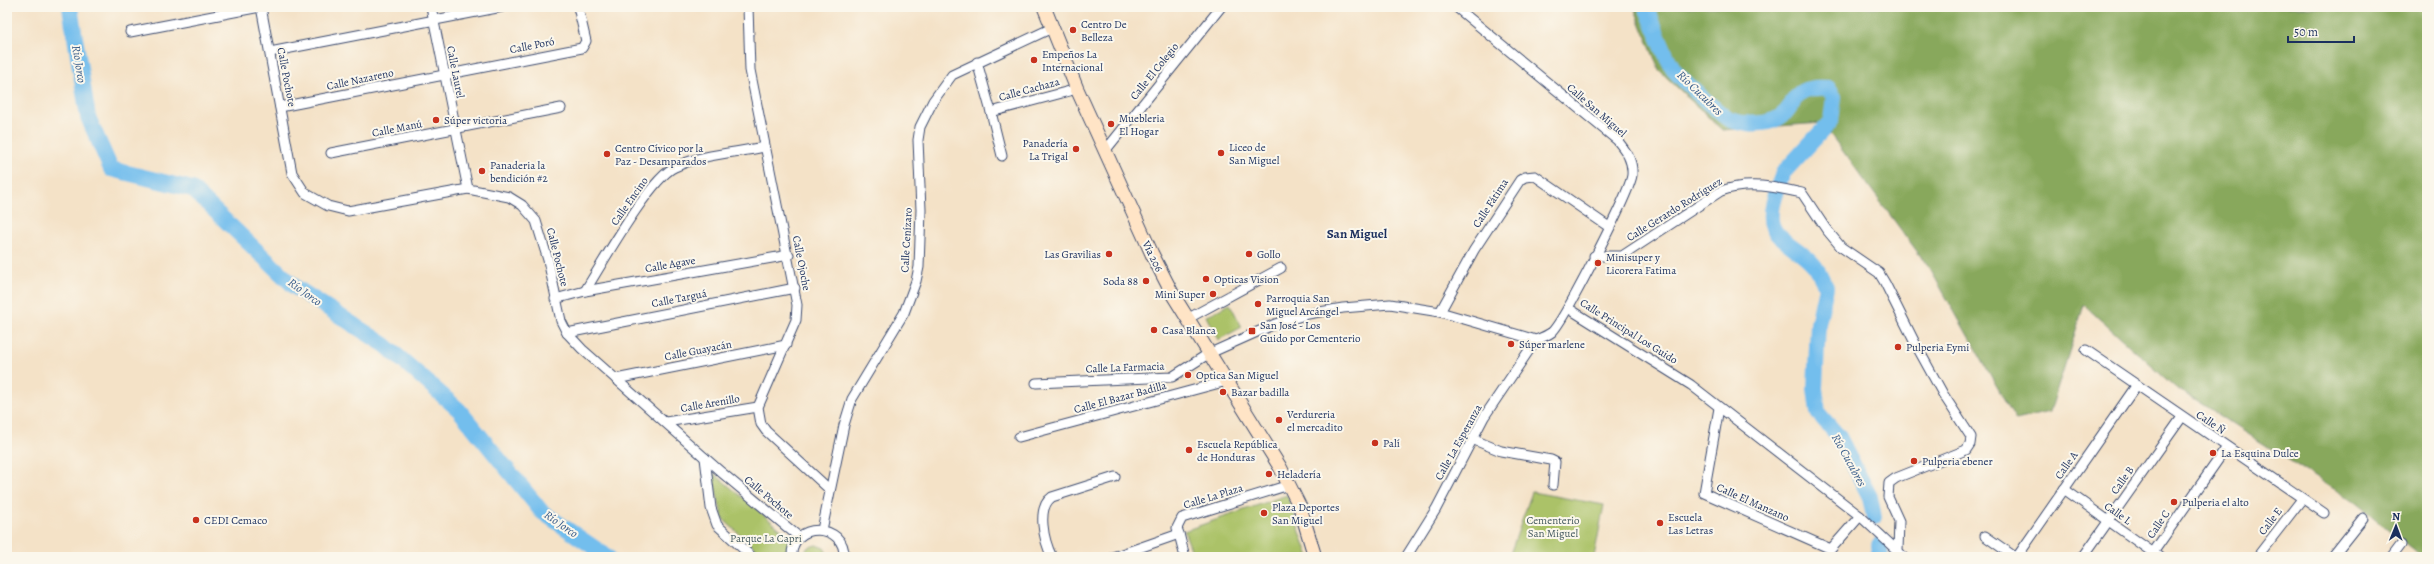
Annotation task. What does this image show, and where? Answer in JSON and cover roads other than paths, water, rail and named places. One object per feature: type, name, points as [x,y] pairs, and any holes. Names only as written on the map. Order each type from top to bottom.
[{"type":"main road","name":"Vía 206","points":[[1044,7],[1077,89],[1152,254],[1187,320],[1227,381],[1289,485],[1300,507],[1315,557]]},
{"type":"street","points":[[130,32],[261,7]]},
{"type":"street","name":"Calle Pochote","points":[[261,7],[292,173],[306,193],[328,206],[348,211],[468,189],[509,197],[522,204],[536,221],[548,260],[555,299],[561,321],[567,333],[705,458],[799,537]]},
{"type":"street","name":"Calle Laurel","points":[[431,7],[468,189]]},
{"type":"street","points":[[270,52],[502,7]]},
{"type":"street","name":"Calle Poró","points":[[444,74],[582,48],[586,41],[578,7]]},
{"type":"street","name":"Calle Ojoche","points":[[748,7],[750,70],[764,148],[789,255],[795,288],[796,320],[758,406]]},
{"type":"street","name":"Calle El Colegio","points":[[1106,151],[1221,7]]},
{"type":"street","name":"Calle San Miguel","points":[[1456,7],[1617,140],[1629,155],[1632,166],[1632,176],[1609,227],[1568,308]]},
{"type":"street","name":"Calle Cenízaro","points":[[822,530],[829,490],[852,399],[904,313],[916,282],[919,267],[920,210],[918,140],[920,127],[932,101],[952,75],[1052,28]]},
{"type":"street","name":"Calle Cachaza","points":[[977,62],[991,112],[1077,89]]},
{"type":"street","name":"Calle Nazareno","points":[[280,107],[444,74]]},
{"type":"street","name":"Calle Manú","points":[[332,153],[561,108]]},
{"type":"street","points":[[991,112],[1002,156]]},
{"type":"street","name":"Calle Encino","points":[[585,291],[622,231],[663,174],[674,167],[691,161],[764,148]]},
{"type":"street","name":"Calle Fátima","points":[[1440,312],[1474,250],[1520,180],[1524,177],[1535,176],[1609,227]]},
{"type":"street","name":"Calle Gerardo Rodríguez","points":[[1594,256],[1622,256],[1721,191],[1736,185],[1772,186],[1802,194],[1826,229],[1841,247],[1879,273],[1886,283],[1916,346],[1971,438],[1970,444],[1966,450],[1896,478],[1889,483],[1888,497],[1899,521],[1902,553]]},
{"type":"street","name":"Calle Agave","points":[[555,299],[585,291],[789,255]]},
{"type":"street","points":[[1187,320],[1281,268]]},
{"type":"street","name":"Calle Targuá","points":[[567,333],[795,288]]},
{"type":"street","points":[[1208,354],[1275,324],[1308,314],[1343,308],[1390,304],[1440,312],[1536,340]]},
{"type":"street","name":"Calle Principal Los Guido","points":[[1536,340],[1552,332],[1568,308],[1691,385],[1860,516],[1902,553]]},
{"type":"street","name":"Calle La Esperanza","points":[[1406,557],[1436,509],[1484,417],[1536,340]]},
{"type":"street","name":"Calle Guayacán","points":[[616,379],[786,345]]},
{"type":"street","name":"Calle Ñ","points":[[2086,350],[2136,386],[2324,513]]},
{"type":"street","name":"Calle La Farmacia","points":[[1036,383],[1172,377],[1208,354]]},
{"type":"street","name":"Calle El Bazar Badilla","points":[[1019,437],[1227,381]]},
{"type":"street","name":"Calle A","points":[[2016,557],[2136,386]]},
{"type":"street","points":[[758,406],[761,424],[766,431],[829,490]]},
{"type":"street","name":"Calle Arenillo","points":[[666,422],[758,406]]},
{"type":"street","name":"Calle El Manzano","points":[[1719,408],[1704,493],[1831,549],[1860,516]]},
{"type":"street","name":"Calle B","points":[[2083,557],[2182,417]]},
{"type":"street","points":[[1472,439],[1501,451],[1555,462],[1556,467],[1553,486]]},
{"type":"street","name":"Calle C","points":[[2154,556],[2227,447]]},
{"type":"street","points":[[705,458],[711,508],[717,525],[752,557]]},
{"type":"street","points":[[1052,557],[1041,514],[1046,501],[1052,497],[1115,477]]},
{"type":"street","name":"Calle La Plaza","points":[[1178,534],[1177,528],[1182,518],[1289,485]]},
{"type":"street","name":"Calle L","points":[[2064,490],[2154,556]]},
{"type":"street","name":"Calle E","points":[[2257,557],[2302,499]]},
{"type":"street","points":[[2332,557],[2363,518]]},
{"type":"street","points":[[792,557],[794,544],[799,537],[814,530],[822,530],[838,538],[842,546],[844,557]]},
{"type":"street","points":[[1112,557],[1178,534],[1185,557]]},
{"type":"street","points":[[1985,536],[2016,557]]},
{"type":"street","points":[[2392,557],[2401,545]]},
{"type":"waterway","name":"Río Jorco","points":[[70,7],[88,117],[111,169],[192,189],[295,287],[385,345],[459,410],[542,512],[608,557]]},
{"type":"waterway","name":"Río Cucubres","points":[[1646,7],[1663,48],[1675,71],[1702,97],[1730,120],[1751,124],[1772,121],[1781,116],[1799,94],[1805,90],[1814,88],[1828,88],[1834,97],[1831,121],[1783,173],[1779,183]]},
{"type":"waterway","name":"Río Cucubres","points":[[1776,191],[1771,207],[1771,220],[1774,229],[1779,236],[1814,265],[1826,287],[1818,324],[1815,388],[1818,413],[1839,437],[1870,497],[1874,517]]},
{"type":"waterway","name":"Río Cucubres","points":[[1879,545],[1881,557]]},
{"type":"place","name":"Centro De Belleza","points":[[1073,30]]},
{"type":"place","name":"Empeños La Internacional","points":[[1034,60]]},
{"type":"place","name":"Súper victoria","points":[[436,120]]},
{"type":"place","name":"Muebleria El Hogar","points":[[1111,124]]},
{"type":"place","name":"Panadería La Trigal","points":[[1076,149]]},
{"type":"place","name":"Liceo de San Miguel","points":[[1221,153]]},
{"type":"place","name":"Centro Cívico por la Paz - Desamparados","points":[[607,154]]},
{"type":"place","name":"Panaderia la bendición #2","points":[[482,171]]},
{"type":"place","name":"Las Gravilias","points":[[1109,254]]},
{"type":"place","name":"Gollo","points":[[1249,254]]},
{"type":"place","name":"Minisuper y Licorera Fatima","points":[[1598,263]]},
{"type":"place","name":"Opticas Vision","points":[[1206,279]]},
{"type":"place","name":"Soda 88","points":[[1146,281]]},
{"type":"place","name":"Mini Super","points":[[1213,294]]},
{"type":"place","name":"Parroquia San Miguel Arcángel","points":[[1258,304]]},
{"type":"place","name":"Casa Blanca","points":[[1154,330]]},
{"type":"place","name":"San José - Los Guido por Cementerio","points":[[1252,331]]},
{"type":"place","name":"Súper marlene","points":[[1511,344]]},
{"type":"place","name":"Pulperia Eymi","points":[[1898,347]]},
{"type":"place","name":"Optica San Miguel","points":[[1188,375]]},
{"type":"place","name":"Bazar badilla","points":[[1223,392]]},
{"type":"place","name":"Verdureria el mercadito","points":[[1279,420]]},
{"type":"place","name":"Palí","points":[[1375,443]]},
{"type":"place","name":"Escuela República de Honduras","points":[[1189,450]]},
{"type":"place","name":"La Esquina Dulce","points":[[2213,453]]},
{"type":"place","name":"Pulperia ebener","points":[[1914,461]]},
{"type":"place","name":"Heladería","points":[[1269,474]]},
{"type":"place","name":"Pulperia el alto","points":[[2174,502]]},
{"type":"place","name":"Plaza Deportes San Miguel","points":[[1264,513]]},
{"type":"place","name":"CEDI Cemaco","points":[[196,520]]},
{"type":"place","name":"Escuela Las Letras","points":[[1660,523]]},
{"type":"district","name":"San Miguel","points":[[1357,233]]},
{"type":"park label","name":"Cementerio San Miguel","points":[[1553,526]]},
{"type":"park label","name":"Parque La Capri","points":[[766,538]]}]
